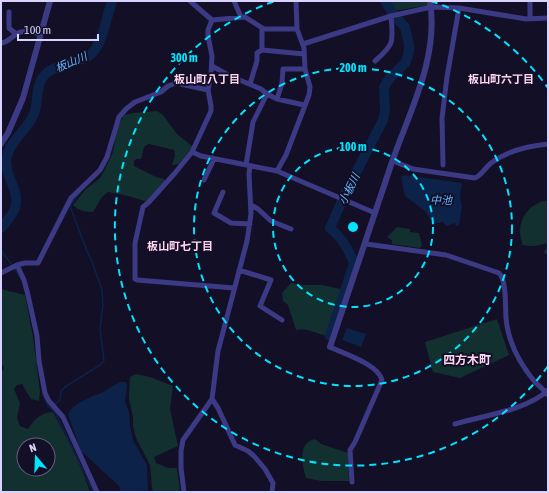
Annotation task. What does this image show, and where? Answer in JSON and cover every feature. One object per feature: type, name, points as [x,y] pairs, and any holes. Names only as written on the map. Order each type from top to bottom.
[{"type":"street","points":[[1,144],[23,98],[50,1]]},
{"type":"street","points":[[190,1],[212,20],[241,17],[248,18],[262,28],[266,29],[297,29]]},
{"type":"street","points":[[234,1],[241,17]]},
{"type":"street","points":[[277,171],[286,155],[309,95],[310,87],[305,69],[303,44],[297,29],[296,1]]},
{"type":"street","points":[[530,1],[530,19]]},
{"type":"street","points":[[303,44],[430,4],[530,19],[548,18]]},
{"type":"street","points":[[352,482],[350,450],[364,423],[382,380],[381,374],[373,367],[330,347],[366,244],[375,213],[425,72],[430,47],[430,4]]},
{"type":"street","points":[[443,165],[442,118],[447,77],[459,8]]},
{"type":"street","points":[[10,12],[9,28],[16,34]]},
{"type":"street","points":[[375,61],[388,49],[391,43],[393,35],[391,16]]},
{"type":"street","points":[[212,20],[208,30],[212,51],[212,66],[208,90],[211,111],[192,152],[175,173],[143,207],[135,243],[135,279],[234,288]]},
{"type":"street","points":[[262,28],[262,50]]},
{"type":"street","points":[[1,43],[8,41],[16,34],[23,31],[41,34]]},
{"type":"street","points":[[250,84],[257,61],[257,53],[262,50],[304,54]]},
{"type":"street","points":[[212,66],[230,76],[261,89],[277,99],[304,106]]},
{"type":"street","points":[[277,99],[282,83],[283,69],[305,69]]},
{"type":"street","points":[[1,273],[17,265],[25,263],[38,263],[70,198],[100,170],[106,157],[119,117],[126,109],[135,102],[161,92],[168,86],[176,83],[208,90]]},
{"type":"street","points":[[184,492],[181,468],[181,451],[183,440],[212,400],[218,351],[250,224],[251,205],[248,165],[253,122],[267,94]]},
{"type":"street","points":[[393,161],[413,169],[477,178],[485,168],[496,159],[533,145],[548,144]]},
{"type":"street","points":[[192,152],[214,159],[277,171],[375,213]]},
{"type":"street","points":[[204,180],[214,159]]},
{"type":"street","points":[[224,192],[214,213],[231,223],[250,224]]},
{"type":"street","points":[[251,205],[258,209],[271,221],[291,229]]},
{"type":"street","points":[[366,244],[446,256],[501,276],[509,338],[521,363],[536,382],[547,392],[500,414],[476,418],[455,424]]},
{"type":"street","points":[[17,265],[24,280],[37,336],[39,361],[45,393],[49,401],[64,417],[97,492]]},
{"type":"street","points":[[239,270],[271,280],[260,306],[282,320]]},
{"type":"street","points":[[212,400],[218,408],[235,445],[248,451],[254,456],[270,476],[273,483],[272,492]]},
{"type":"green space","points":[[389,1],[427,1],[428,5],[394,11]]},
{"type":"green space","points":[[157,111],[163,115],[177,134],[192,146],[179,164],[172,165],[175,155],[174,150],[149,144],[144,147],[141,159],[136,159],[134,161],[134,166],[156,177],[164,179],[165,182],[148,200],[145,201],[108,192],[102,197],[93,212],[83,211],[73,205],[86,189],[100,178],[104,171],[113,152],[117,128],[124,115]]},
{"type":"green space","points":[[544,201],[548,201],[548,256],[544,252],[547,247],[546,243],[535,246],[523,245],[520,231],[526,212],[531,207]]},
{"type":"green space","points":[[397,227],[410,229],[410,232],[419,233],[422,245],[420,248],[392,244],[392,240],[387,237]]},
{"type":"green space","points":[[291,283],[302,285],[322,285],[345,290],[329,336],[309,330],[296,330],[288,305],[283,301],[282,293]]},
{"type":"green space","points":[[1,289],[25,295],[33,337],[40,391],[39,401],[31,399],[22,384],[17,385],[14,389],[20,403],[17,418],[20,426],[28,429],[38,417],[53,412],[78,461],[90,492],[1,492],[1,373],[4,368],[1,362]]},
{"type":"green space","points":[[497,319],[509,355],[460,378],[433,372],[425,342]]},
{"type":"green space","points":[[136,374],[150,377],[173,386],[170,409],[178,446],[154,457],[156,463],[168,468],[177,468],[180,492],[153,492],[150,465],[136,438],[129,399],[130,377]]},
{"type":"green space","points":[[315,439],[321,444],[348,453],[349,481],[321,481],[306,478],[302,461],[303,450],[309,441]]},
{"type":"water","name":"中池","points":[[405,175],[462,183],[460,197],[462,206],[459,225],[456,226],[455,223],[446,226],[443,222],[433,224],[425,211],[405,196],[401,177]]},
{"type":"water","points":[[347,328],[366,334],[361,347],[342,340]]},
{"type":"water","points":[[120,382],[126,382],[127,386],[125,401],[129,413],[130,426],[133,440],[147,465],[148,492],[121,492],[119,486],[81,451],[68,415],[77,404]]},
{"type":"waterway","name":"板山川","points":[[1,228],[13,213],[16,201],[16,195],[6,163],[8,151],[34,114],[41,80],[45,74],[51,70],[81,60],[93,52],[102,35],[112,1]]},
{"type":"waterway","name":"小板川","points":[[330,336],[354,263],[350,253],[338,235],[330,228],[344,196],[383,120],[385,111],[384,87],[389,79],[406,62],[409,51],[405,27],[393,14],[385,1]]},
{"type":"waterway","points":[[55,404],[60,400],[61,391],[65,387],[104,361],[100,329],[103,305],[102,290],[70,205],[80,193]]},
{"type":"waterway","points":[[1,250],[12,265]]},
{"type":"waterway","points":[[14,268],[21,279]]},
{"type":"waterway","points":[[43,395],[48,406],[55,412],[93,492]]},
{"type":"district","name":"板山町八丁目","points":[[207,79]]},
{"type":"district","name":"板山町六丁目","points":[[501,79]]},
{"type":"district","name":"板山町七丁目","points":[[180,246]]},
{"type":"district","name":"四方木町","points":[[467,360]]}]
